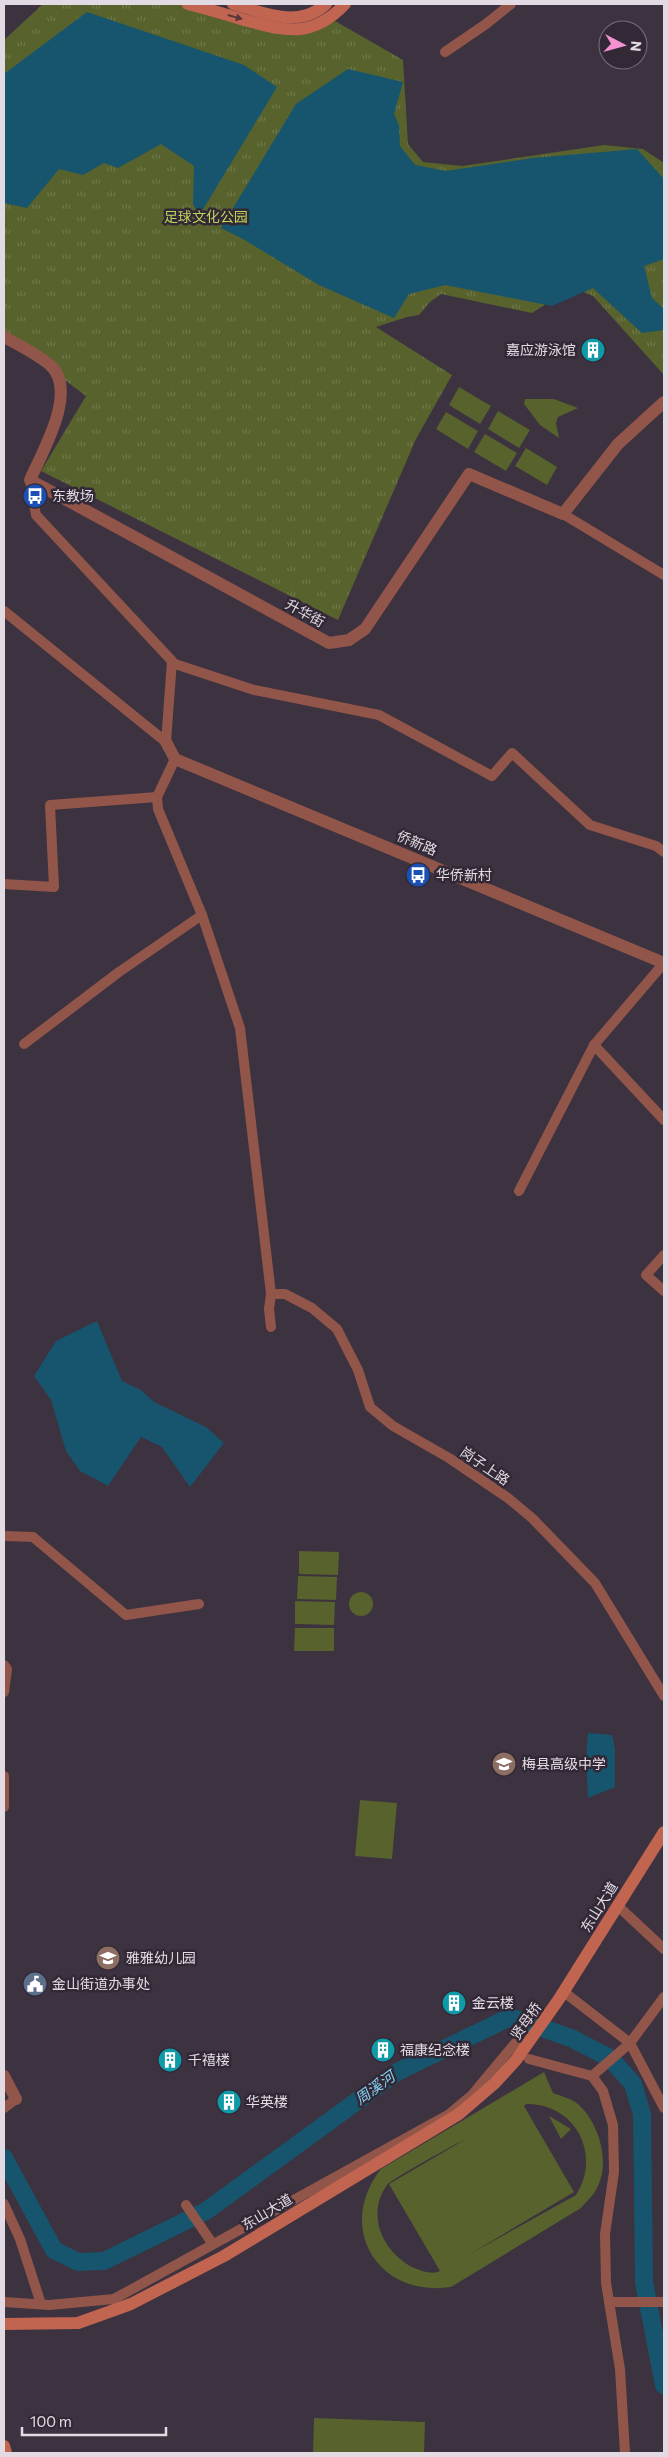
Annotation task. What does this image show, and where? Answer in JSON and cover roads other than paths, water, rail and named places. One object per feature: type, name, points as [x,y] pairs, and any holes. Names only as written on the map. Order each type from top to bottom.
[{"type":"main road","points":[[188,4],[204,6],[282,30],[306,28],[323,22],[333,16],[345,4]]},
{"type":"main road","points":[[233,4],[283,18],[301,17],[326,4]]},
{"type":"main road","name":"东山大道","points":[[561,1996],[664,1832]]},
{"type":"main road","name":"贤母桥","points":[[523,2059],[561,1996]]},
{"type":"main road","name":"东山大道","points":[[4,2324],[78,2323],[139,2300],[224,2256],[458,2114],[523,2059]]},
{"type":"main road","points":[[4,2446],[6,2453]]},
{"type":"street","points":[[445,52],[511,4]]},
{"type":"street","points":[[4,337],[52,366],[61,386],[60,408],[30,480],[36,515],[172,663],[254,690],[378,714],[492,776],[512,754],[590,825],[656,846],[664,852]]},
{"type":"street","points":[[664,402],[618,444],[563,514],[664,575]]},
{"type":"street","name":"升华街","points":[[30,480],[329,643],[349,640],[365,629],[470,474],[563,514]]},
{"type":"street","points":[[4,611],[166,742],[176,759],[156,797],[158,809],[202,915],[240,1028],[271,1294],[269,1309],[271,1327]]},
{"type":"street","points":[[166,742],[172,663]]},
{"type":"street","name":"侨新路","points":[[176,759],[664,963]]},
{"type":"street","points":[[4,884],[54,887],[50,805],[156,797]]},
{"type":"street","points":[[24,1044],[119,972],[202,915]]},
{"type":"street","points":[[519,1191],[594,1045],[664,963]]},
{"type":"street","points":[[594,1045],[664,1120]]},
{"type":"street","points":[[664,1255],[646,1275],[664,1291]]},
{"type":"street","name":"岗子上路","points":[[271,1294],[285,1294],[312,1308],[337,1329],[358,1370],[370,1408],[393,1426],[449,1458],[508,1498],[532,1518],[595,1583],[664,1696]]},
{"type":"street","points":[[4,1536],[34,1537],[126,1615],[199,1604]]},
{"type":"street","points":[[4,1665],[7,1669],[4,1692]]},
{"type":"street","points":[[4,1776],[4,1807]]},
{"type":"street","points":[[618,1906],[664,1950]]},
{"type":"street","points":[[561,1996],[628,2045],[664,2108]]},
{"type":"street","points":[[595,2074],[628,2045],[664,1997]]},
{"type":"street","points":[[4,2302],[41,2304],[114,2299],[448,2115],[472,2095],[517,2040]]},
{"type":"street","points":[[523,2059],[595,2074]]},
{"type":"street","points":[[595,2074],[603,2091],[613,2124],[614,2172],[605,2234],[614,2302],[625,2453]]},
{"type":"street","points":[[4,2076],[16,2099],[4,2108]]},
{"type":"street","points":[[4,2204],[20,2239],[41,2304]]},
{"type":"street","points":[[186,2204],[210,2240]]},
{"type":"street","points":[[614,2302],[664,2302]]},
{"type":"water","points":[[87,12],[244,65],[277,87],[199,216],[193,204],[194,166],[161,144],[118,168],[104,163],[83,175],[59,169],[27,208],[4,203],[4,74]]},
{"type":"water","points":[[348,69],[403,82],[394,114],[399,125],[400,146],[415,165],[446,171],[533,158],[637,149],[664,179],[664,259],[644,266],[652,298],[664,309],[664,330],[642,333],[593,288],[552,306],[445,285],[409,294],[394,318],[319,285],[243,239],[221,228],[296,104]]},
{"type":"water","points":[[97,1321],[122,1381],[141,1390],[154,1402],[206,1427],[224,1443],[190,1487],[162,1447],[141,1437],[108,1486],[80,1471],[66,1451],[51,1400],[34,1376],[56,1341]]},
{"type":"water","points":[[588,1733],[612,1735],[615,1749],[615,1787],[588,1798],[586,1757]]},
{"type":"waterway","name":"周溪河","points":[[4,2158],[54,2250],[78,2262],[104,2261],[206,2211],[397,2072],[510,2017],[571,2038],[610,2058],[633,2084],[642,2114],[644,2282],[664,2385]]},
{"type":"place","name":"嘉应游泳馆","points":[[593,350]]},
{"type":"place","name":"东教场","points":[[35,496]]},
{"type":"place","name":"华侨新村","points":[[418,875]]},
{"type":"place","name":"梅县高级中学","points":[[504,1764]]},
{"type":"place","name":"雅雅幼儿园","points":[[108,1958]]},
{"type":"place","name":"金山街道办事处","points":[[35,1984]]},
{"type":"place","name":"金云楼","points":[[454,2003]]},
{"type":"place","name":"福康纪念楼","points":[[383,2050]]},
{"type":"place","name":"千禧楼","points":[[170,2060]]},
{"type":"place","name":"华英楼","points":[[229,2102]]},
{"type":"park label","name":"足球文化公园","points":[[206,217]]}]
